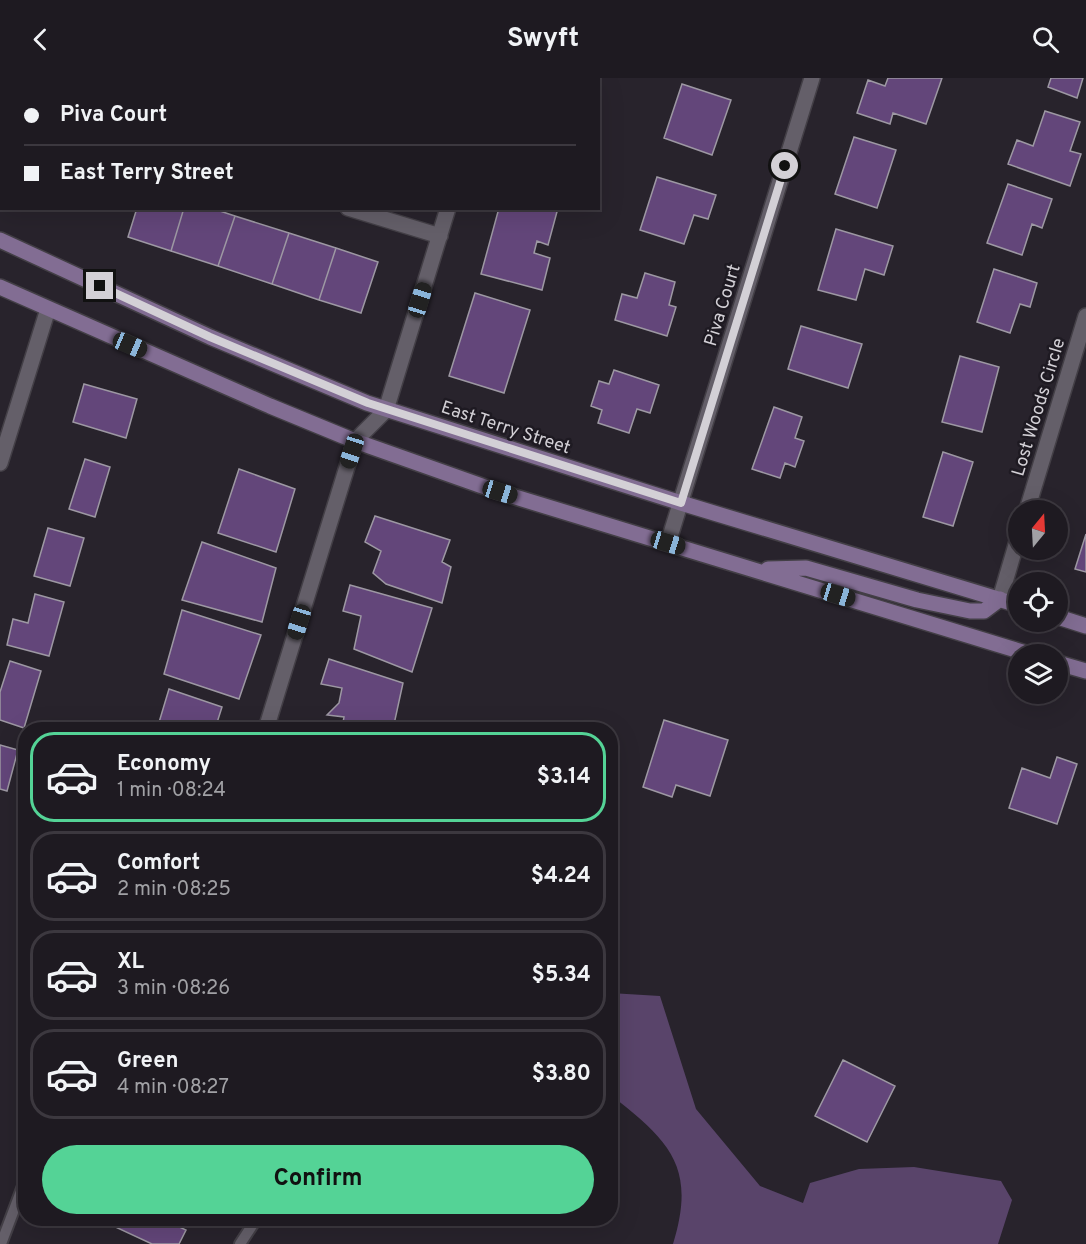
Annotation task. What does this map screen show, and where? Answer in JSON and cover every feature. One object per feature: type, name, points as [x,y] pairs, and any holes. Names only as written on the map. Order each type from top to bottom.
[{"type":"street","name":"Piva Court","points":[[668,543],[812,78]]},
{"type":"street","points":[[355,210],[440,236]]},
{"type":"street","points":[[268,722],[355,441],[386,410],[447,210]]},
{"type":"street","name":"East Terry Street","points":[[0,240],[210,337],[386,410],[681,503],[1008,602]]},
{"type":"street","points":[[0,287],[355,441],[500,492],[1008,648]]},
{"type":"street","points":[[0,463],[48,309]]},
{"type":"street","name":"Lost Woods Circle","points":[[1030,500],[1086,316]]},
{"type":"street","points":[[753,569],[806,568],[917,600],[970,612],[984,611],[1000,599],[1011,560]]},
{"type":"street","points":[[1068,620],[1086,626]]},
{"type":"street","points":[[1068,666],[1086,671]]},
{"type":"lane","points":[[1,1244],[18,1199]]},
{"type":"lane","points":[[240,1244],[252,1226]]},
{"type":"shaded area","points":[[618,993],[660,996],[696,1109],[760,1186],[803,1203],[810,1183],[859,1169],[914,1167],[1001,1181],[1012,1200],[998,1244],[673,1244],[680,1217],[682,1194],[679,1175],[673,1158],[662,1142],[618,1101]]},
{"type":"building","points":[[888,78],[942,78],[926,124],[893,113],[890,124],[857,113],[868,80],[885,86]]},
{"type":"building","points":[[1051,78],[1083,78],[1077,98],[1048,87]]},
{"type":"building","points":[[682,84],[731,100],[712,155],[664,138]]},
{"type":"building","points":[[1045,111],[1080,122],[1070,151],[1081,154],[1070,186],[1008,164],[1017,140],[1033,146]]},
{"type":"building","points":[[854,137],[896,150],[877,208],[835,194]]},
{"type":"building","points":[[657,177],[716,195],[708,219],[694,215],[684,244],[640,230]]},
{"type":"building","points":[[1008,184],[1052,199],[1042,228],[1032,224],[1022,255],[987,243]]},
{"type":"building","points":[[136,210],[183,210],[171,251],[128,237]]},
{"type":"building","points":[[183,210],[217,210],[235,216],[218,266],[171,251]]},
{"type":"building","points":[[498,210],[557,210],[548,245],[537,241],[534,253],[550,258],[542,290],[481,274]]},
{"type":"building","points":[[235,216],[289,233],[272,284],[218,266]]},
{"type":"building","points":[[836,229],[893,246],[884,275],[865,269],[856,300],[818,290]]},
{"type":"building","points":[[289,233],[336,248],[319,300],[272,284]]},
{"type":"building","points":[[336,248],[378,262],[361,313],[319,300]]},
{"type":"building","points":[[994,269],[1037,283],[1030,307],[1020,304],[1010,333],[977,322]]},
{"type":"building","points":[[645,273],[675,282],[669,305],[676,307],[667,336],[615,320],[622,294],[637,298]]},
{"type":"building","points":[[475,293],[530,310],[504,393],[449,376]]},
{"type":"building","points":[[801,326],[862,344],[848,388],[788,369]]},
{"type":"building","points":[[960,356],[999,367],[982,432],[942,422]]},
{"type":"building","points":[[614,370],[659,385],[650,413],[637,409],[629,433],[598,423],[602,410],[591,406],[599,381],[609,384]]},
{"type":"building","points":[[84,384],[137,399],[126,438],[73,422]]},
{"type":"building","points":[[774,407],[802,417],[795,438],[804,441],[795,467],[785,463],[780,478],[752,469]]},
{"type":"building","points":[[943,452],[973,462],[953,526],[923,517]]},
{"type":"building","points":[[85,459],[110,467],[95,517],[69,509]]},
{"type":"building","points":[[239,469],[295,489],[276,552],[218,533]]},
{"type":"building","points":[[375,516],[450,540],[442,562],[451,567],[442,603],[386,584],[373,573],[381,551],[365,542]]},
{"type":"building","points":[[48,528],[84,538],[70,586],[34,576]]},
{"type":"building","points":[[1086,534],[1086,572],[1075,569]]},
{"type":"building","points":[[202,542],[276,568],[262,622],[182,600]]},
{"type":"building","points":[[350,585],[432,608],[412,672],[354,649],[361,616],[343,611]]},
{"type":"building","points":[[35,594],[64,602],[49,656],[7,645],[13,619],[28,623]]},
{"type":"building","points":[[182,610],[261,635],[239,699],[164,674]]},
{"type":"building","points":[[329,659],[403,683],[395,722],[343,722],[344,717],[327,715],[339,703],[342,688],[321,684]]},
{"type":"building","points":[[10,661],[41,671],[26,722],[18,722],[18,726],[0,720],[0,692]]},
{"type":"building","points":[[169,689],[222,707],[217,722],[159,722]]},
{"type":"building","points":[[664,720],[728,740],[710,796],[676,785],[672,797],[643,787]]},
{"type":"building","points":[[0,745],[18,750],[7,791],[0,789]]},
{"type":"building","points":[[1057,757],[1077,764],[1057,824],[1009,808],[1022,768],[1050,778]]},
{"type":"building","points":[[843,1060],[895,1086],[867,1142],[815,1116]]},
{"type":"building","points":[[113,1226],[178,1226],[186,1230],[179,1244],[152,1244]]},
{"type":"route","points":[[100,286],[210,337],[386,410],[681,503],[785,166]]}]
